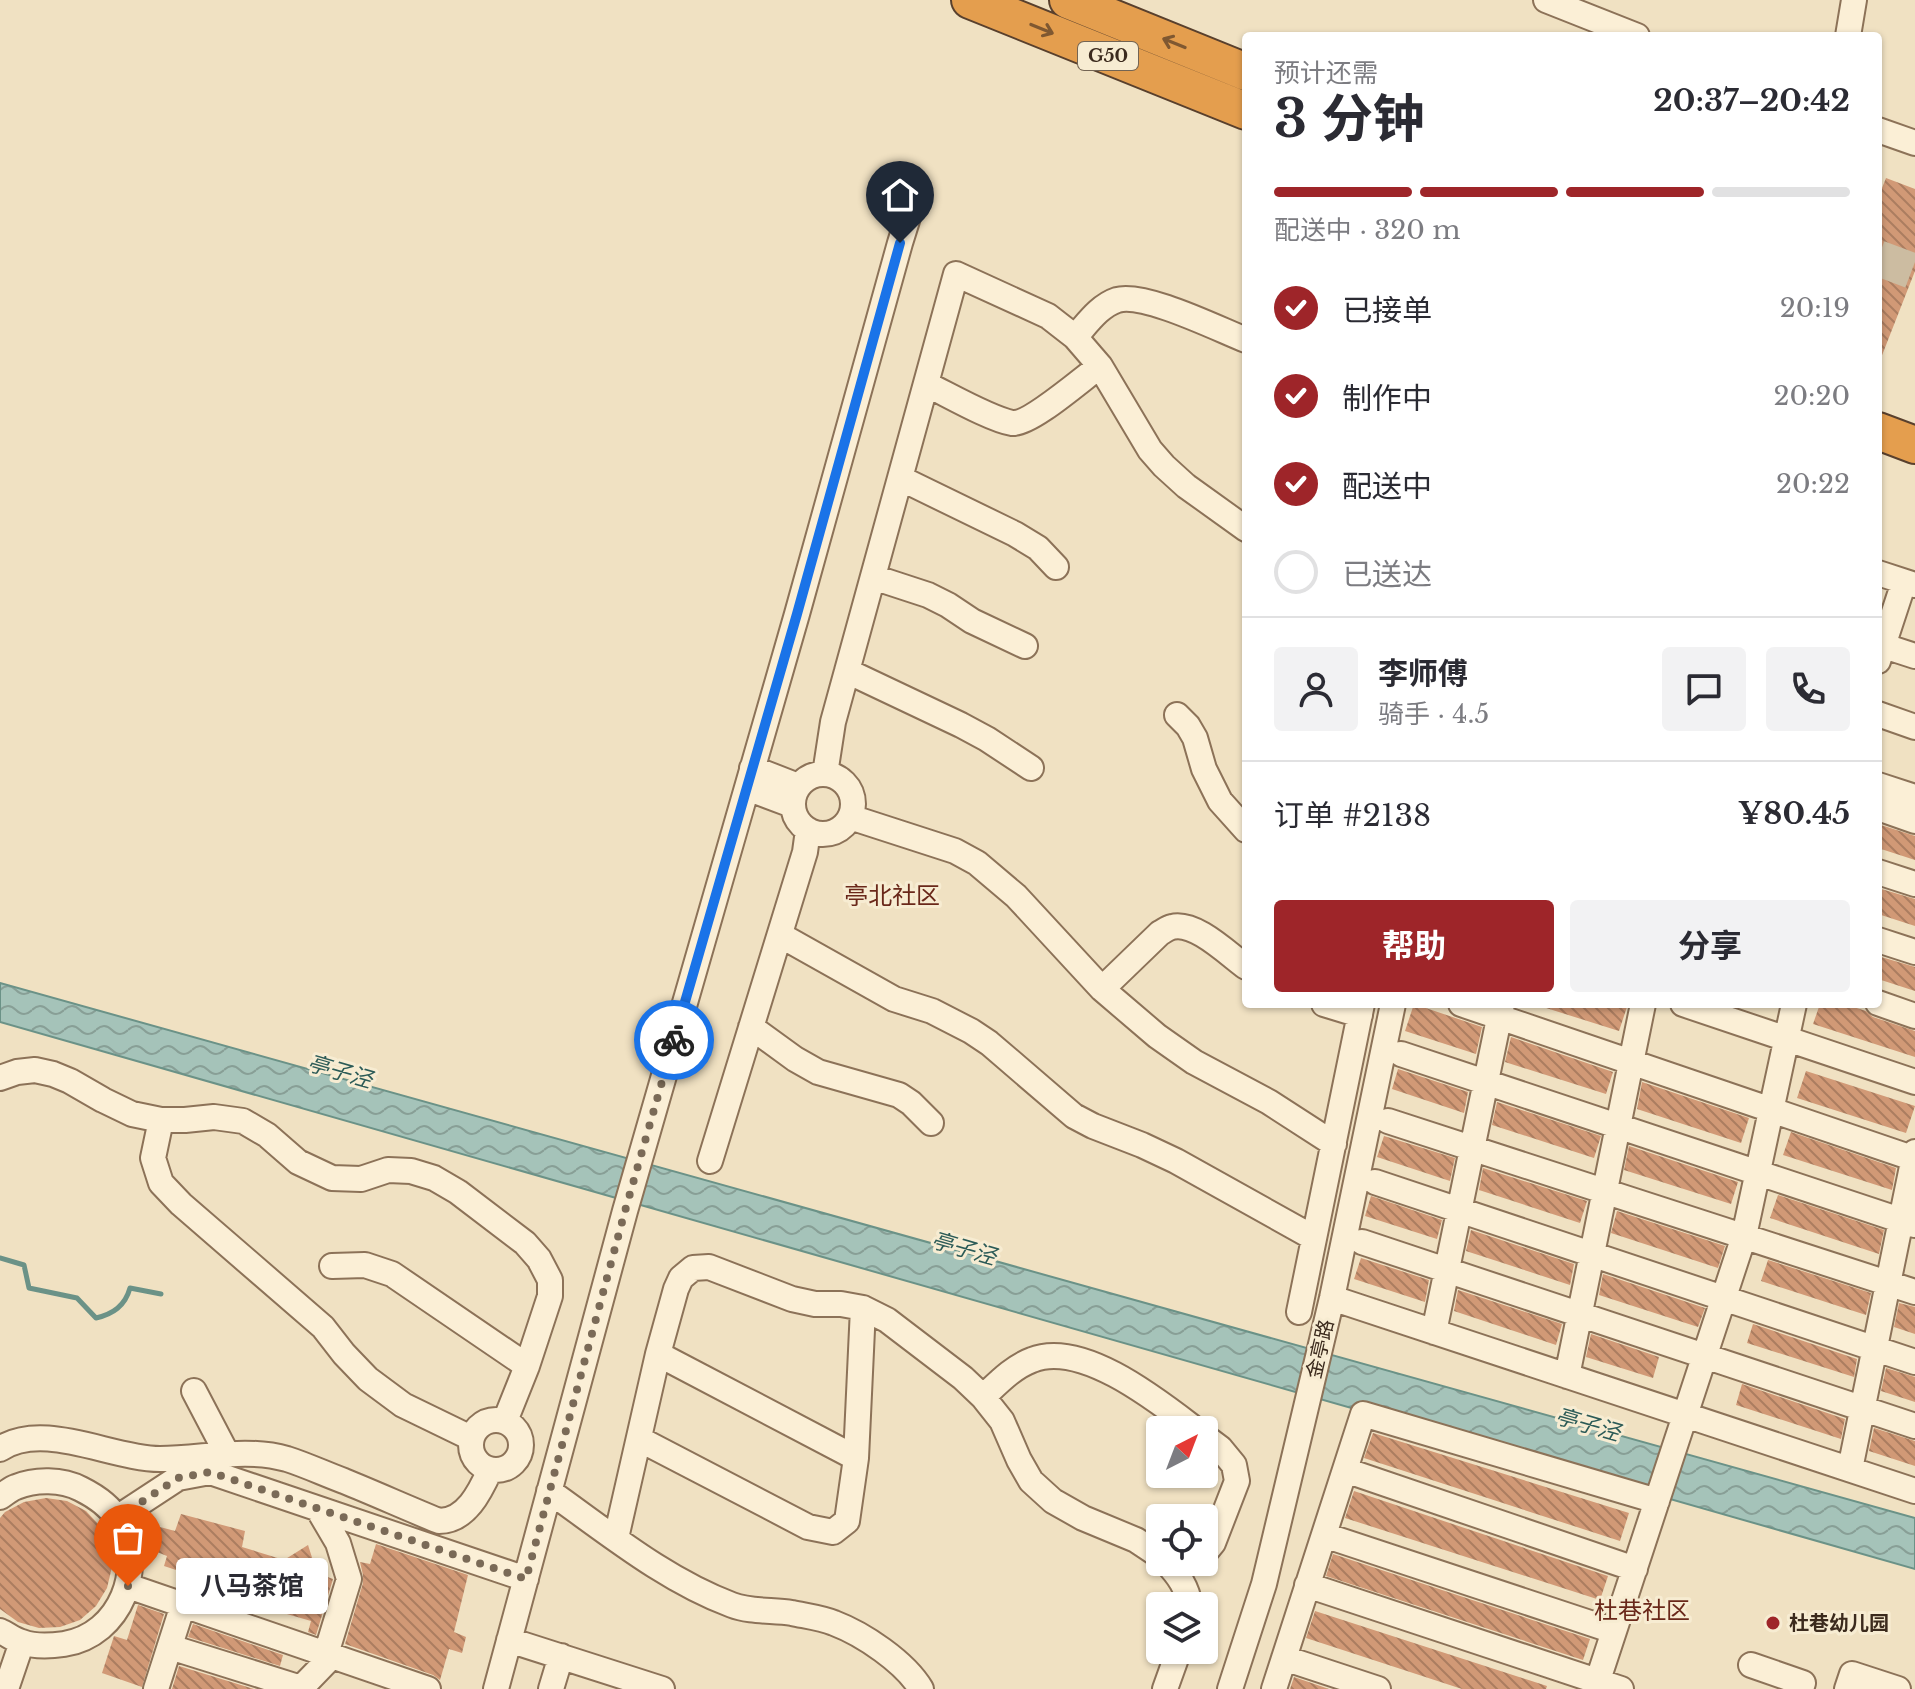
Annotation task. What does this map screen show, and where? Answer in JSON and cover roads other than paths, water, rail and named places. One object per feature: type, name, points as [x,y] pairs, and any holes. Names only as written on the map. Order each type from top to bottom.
[{"type":"highway","name":"G50","points":[[970,0],[1242,109]]},
{"type":"highway","name":"G50","points":[[1068,0],[1242,70]]},
{"type":"highway","points":[[1882,433],[1915,445]]},
{"type":"street","points":[[1546,0],[1627,32]]},
{"type":"street","points":[[1849,32],[1854,0]]},
{"type":"street","points":[[1882,131],[1915,143]]},
{"type":"street","points":[[496,1689],[625,1211],[915,195]]},
{"type":"street","points":[[825,774],[833,722],[956,274],[1048,316],[1075,337],[1100,366],[1150,450],[1164,466],[1186,486],[1242,526]]},
{"type":"street","points":[[1075,337],[1097,312],[1115,301],[1131,298],[1150,302],[1242,338]]},
{"type":"street","points":[[926,384],[1014,424],[1033,417],[1100,366]]},
{"type":"street","points":[[900,478],[1015,534],[1038,548],[1056,567]]},
{"type":"street","points":[[1882,574],[1910,583],[1882,646]]},
{"type":"street","points":[[873,577],[928,595],[972,621],[1025,646]]},
{"type":"street","points":[[1882,650],[1915,656]]},
{"type":"street","points":[[847,671],[961,725],[1031,768]]},
{"type":"street","points":[[1177,715],[1195,738],[1204,769],[1220,801],[1242,826]]},
{"type":"street","points":[[1882,715],[1915,727]]},
{"type":"street","points":[[815,774],[825,774],[835,776],[849,789],[853,808],[845,825],[828,834],[818,834],[800,824],[795,815],[795,796],[805,779],[815,774]]},
{"type":"street","points":[[750,778],[795,796]]},
{"type":"street","points":[[1882,786],[1915,797]]},
{"type":"street","points":[[1882,809],[1915,821]]},
{"type":"street","points":[[850,817],[955,851],[977,863],[1016,896],[1102,989],[1157,1036],[1194,1062],[1269,1102],[1334,1144]]},
{"type":"street","points":[[710,1161],[805,852],[808,830]]},
{"type":"street","points":[[1882,873],[1915,884]]},
{"type":"street","points":[[1102,989],[1160,933],[1171,927],[1188,927],[1242,964]]},
{"type":"street","points":[[780,935],[894,999],[932,1011],[971,1031],[1074,1116],[1176,1161],[1314,1238]]},
{"type":"street","points":[[1882,941],[1915,952]]},
{"type":"street","points":[[1882,1004],[1915,1016]]},
{"type":"street","name":"金亭路","points":[[1230,1689],[1264,1584],[1332,1298],[1392,1008]]},
{"type":"street","points":[[1567,1376],[1642,1008]]},
{"type":"street","points":[[1695,1008],[1915,1082]]},
{"type":"street","points":[[1596,1685],[1744,1236],[1793,1008]]},
{"type":"street","points":[[1299,1312],[1361,1010]]},
{"type":"street","points":[[1434,1332],[1501,1011],[1631,1062],[1915,1157],[1908,1223],[1888,1283],[1850,1469]]},
{"type":"street","points":[[751,1027],[818,1072],[899,1095],[931,1123]]},
{"type":"street","points":[[1401,1054],[1908,1223]]},
{"type":"street","points":[[0,1078],[35,1070],[70,1081],[132,1114],[161,1120],[214,1117],[243,1121],[267,1135],[298,1162],[332,1178],[361,1179],[388,1170],[411,1171],[434,1178],[458,1192],[525,1243],[539,1259],[550,1280],[550,1296],[505,1421]]},
{"type":"street","points":[[161,1120],[153,1158],[161,1183],[181,1204],[323,1327],[368,1379],[403,1405],[471,1438]]},
{"type":"street","points":[[1388,1121],[1915,1292]]},
{"type":"street","points":[[1375,1182],[1915,1362]]},
{"type":"street","points":[[1362,1242],[1915,1426]]},
{"type":"street","points":[[332,1266],[365,1265],[392,1274],[527,1366]]},
{"type":"street","points":[[616,1538],[676,1289],[681,1278],[693,1268],[709,1267],[792,1299],[863,1308],[887,1320],[983,1397],[1002,1421],[1031,1481],[1053,1501],[1146,1547]]},
{"type":"street","points":[[1332,1298],[1915,1491]]},
{"type":"street","points":[[639,1439],[808,1527],[833,1532],[847,1521],[856,1458],[863,1308]]},
{"type":"street","points":[[658,1354],[856,1458]]},
{"type":"street","points":[[983,1397],[1009,1373],[1034,1359],[1065,1355],[1096,1364],[1178,1416]]},
{"type":"street","points":[[194,1391],[227,1454]]},
{"type":"street","points":[[1274,1689],[1363,1414],[1659,1496]]},
{"type":"street","points":[[505,1421],[517,1431],[518,1454],[504,1469],[482,1467],[472,1454],[471,1438],[481,1424],[505,1421]]},
{"type":"street","points":[[3,1442],[35,1438],[65,1441],[131,1456],[160,1459],[258,1453],[286,1459],[439,1521],[457,1518],[483,1486],[490,1470]]},
{"type":"street","points":[[1218,1446],[1234,1465],[1237,1481],[1218,1530]]},
{"type":"street","points":[[518,1454],[554,1475],[616,1538],[686,1584],[734,1606],[833,1622],[880,1647],[921,1689]]},
{"type":"street","points":[[1345,1470],[1635,1569]]},
{"type":"street","points":[[117,1518],[178,1478],[210,1472],[526,1579]]},
{"type":"street","points":[[0,1497],[16,1487],[43,1481],[72,1484],[97,1497],[117,1518],[127,1540],[131,1563],[128,1586],[117,1611],[98,1630],[75,1643],[48,1647],[22,1642],[0,1631]]},
{"type":"street","points":[[318,1509],[338,1543],[349,1579]]},
{"type":"street","points":[[170,1647],[301,1688],[329,1655],[367,1526]]},
{"type":"street","points":[[1324,1535],[1614,1631]]},
{"type":"street","points":[[1307,1585],[1596,1685],[1621,1689]]},
{"type":"street","points":[[128,1586],[428,1689]]},
{"type":"street","points":[[156,1689],[183,1605]]},
{"type":"street","points":[[509,1640],[662,1689]]},
{"type":"street","points":[[6,1689],[22,1642]]},
{"type":"street","points":[[551,1689],[561,1656]]},
{"type":"street","points":[[1284,1658],[1378,1689]]},
{"type":"street","points":[[1165,1689],[1174,1664]]},
{"type":"street","points":[[1751,1665],[1803,1683],[1801,1689]]},
{"type":"street","points":[[1847,1689],[1852,1674],[1898,1689]]},
{"type":"water","points":[[0,983],[1915,1518],[1915,1569],[0,1022]]},
{"type":"waterway","points":[[0,1258],[24,1265],[29,1288],[77,1298],[96,1318],[118,1308],[130,1288],[161,1294]]},
{"type":"tunnel","points":[[1882,260],[1915,272]]},
{"type":"place","name":"八马茶馆","points":[[128,1586]]},
{"type":"place","name":"杜巷幼儿园","points":[[1773,1623]]},
{"type":"district","name":"亭北社区","points":[[892,896]]},
{"type":"district","name":"杜巷社区","points":[[1642,1611]]},
{"type":"water label","name":"亭子泾","points":[[340,1071]]},
{"type":"water label","name":"亭子泾","points":[[964,1248]]},
{"type":"water label","name":"亭子泾","points":[[1588,1424]]}]
